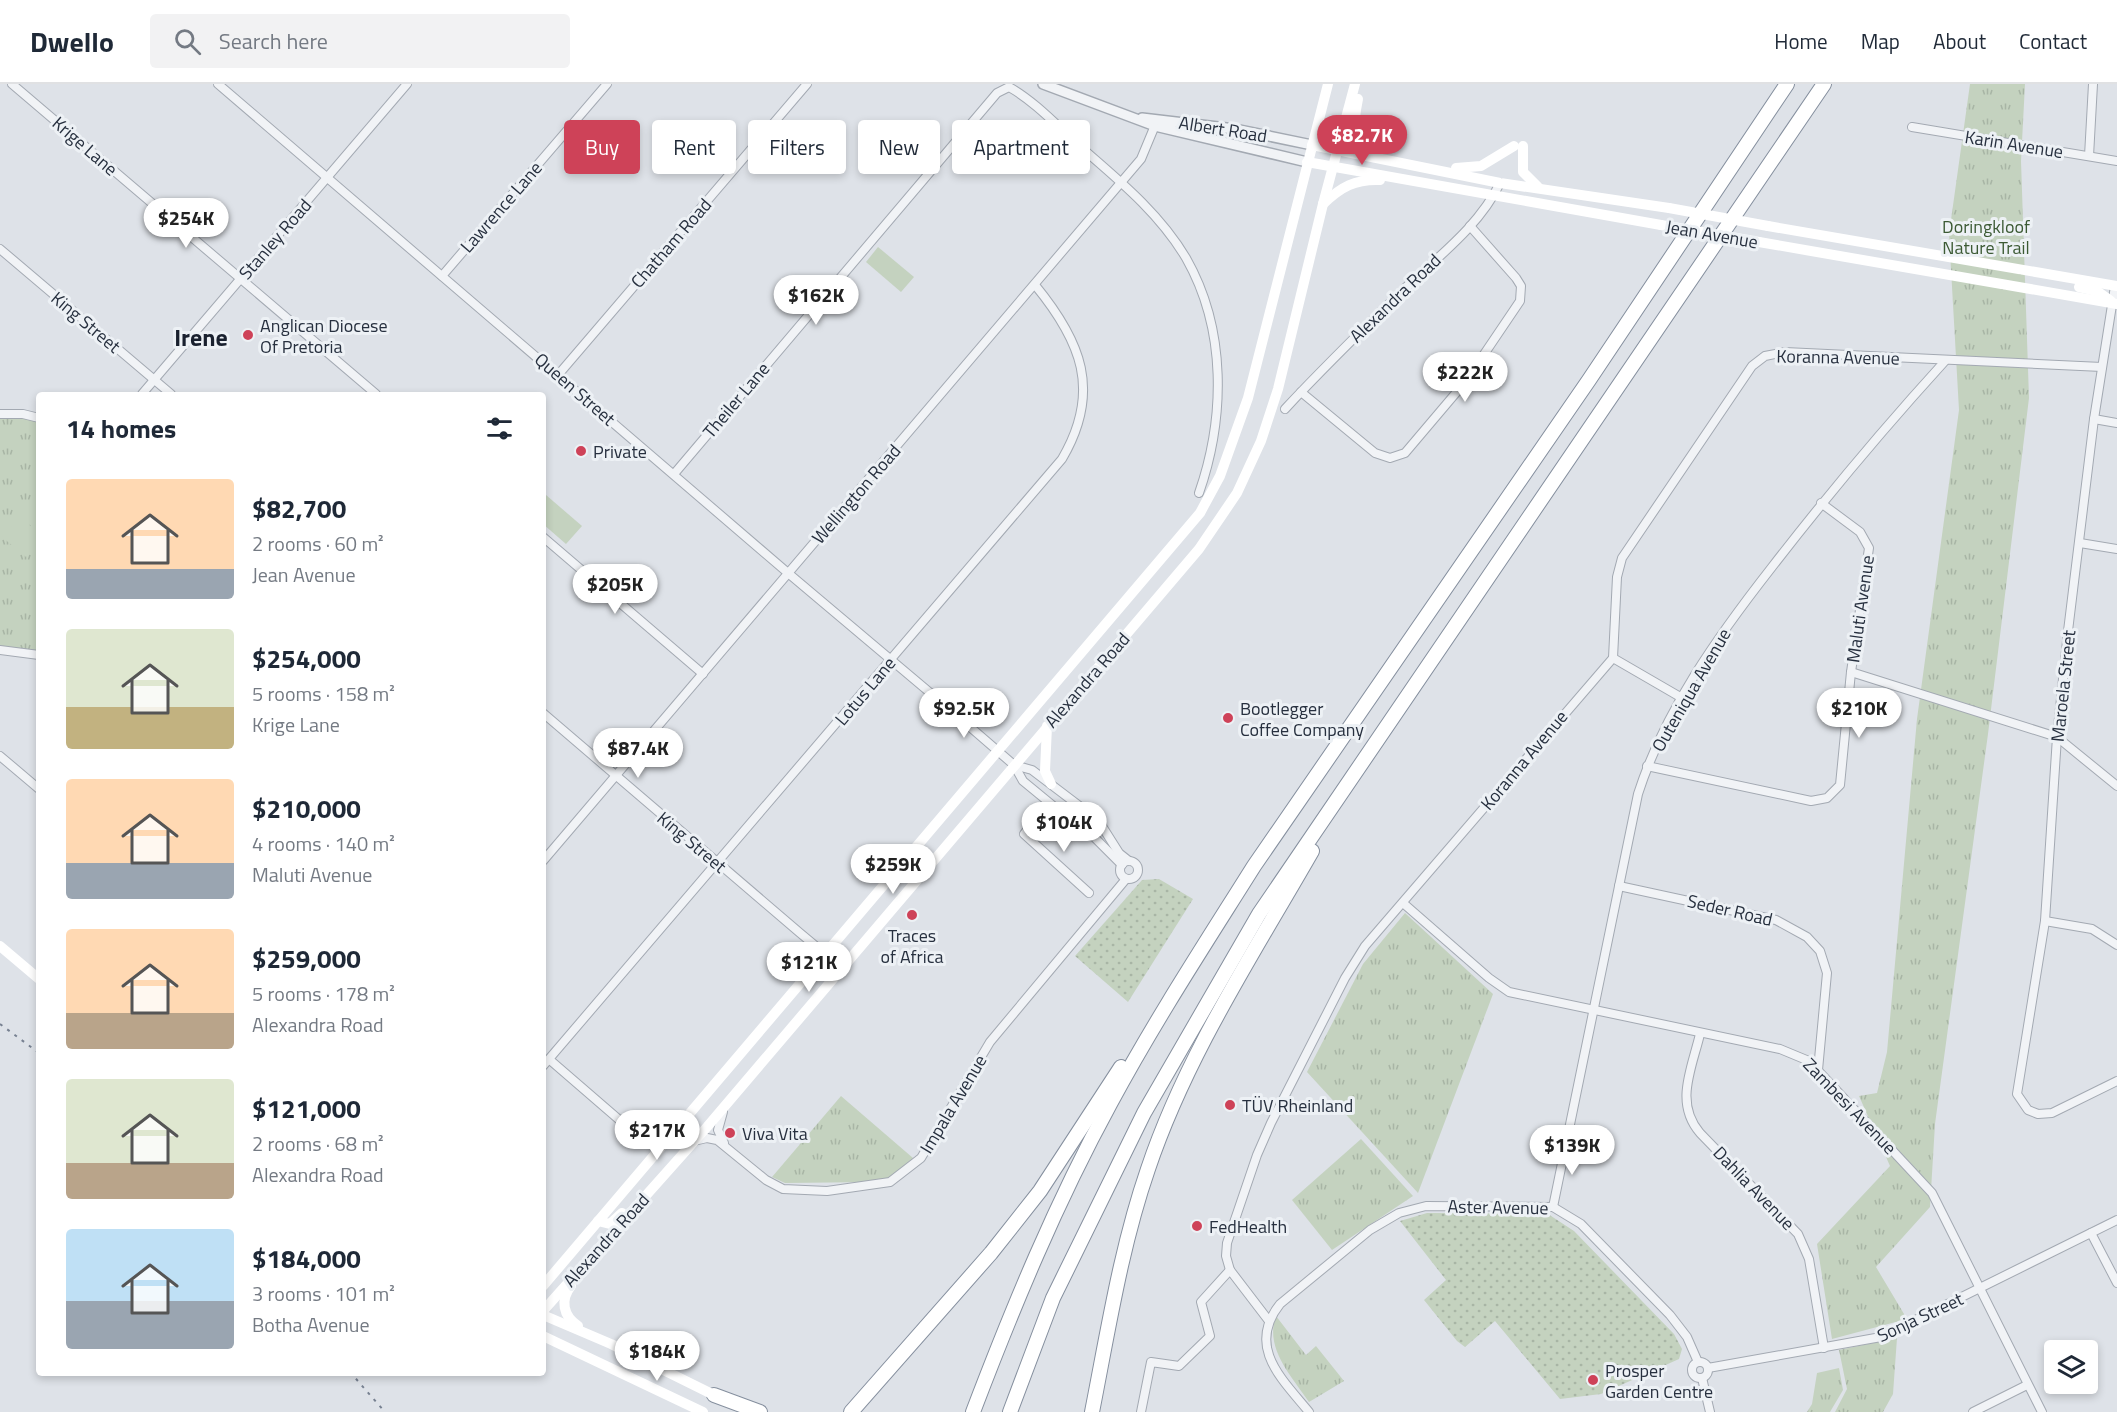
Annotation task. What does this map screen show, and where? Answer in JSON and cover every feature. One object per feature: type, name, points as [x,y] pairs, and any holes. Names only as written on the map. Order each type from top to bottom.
[{"type":"highway","points":[[973,1412],[1021,1287],[1110,1104],[1208,939],[1254,866],[1582,390],[1787,84]]},
{"type":"highway","points":[[1010,1412],[1053,1298],[1144,1113],[1259,914],[1824,84]]},
{"type":"highway","points":[[1092,1412],[1129,1235],[1147,1171],[1167,1118],[1207,1036],[1359,768]]},
{"type":"highway","points":[[851,1412],[991,1253],[1040,1191],[1175,979],[1208,939]]},
{"type":"highway","points":[[714,1395],[760,1412]]},
{"type":"main road","name":"Alexandra Road","points":[[546,1282],[824,953],[999,752],[1180,538],[1210,496],[1234,440],[1248,398],[1307,162],[1329,84]]},
{"type":"main road","name":"Alexandra Road","points":[[546,1310],[725,1105],[1199,549],[1237,493],[1261,441],[1278,389],[1355,84]]},
{"type":"main road","points":[[1360,84],[1354,118],[1355,136],[1363,148],[1374,157]]},
{"type":"main road","name":"Jean Avenue","points":[[1312,145],[1441,169],[1500,183],[1669,208],[2116,286]]},
{"type":"main road","points":[[1441,169],[1481,166],[1518,146],[1523,172],[1540,189]]},
{"type":"main road","name":"Jean Avenue","points":[[1307,162],[1759,243],[2115,303]]},
{"type":"main road","points":[[1323,204],[1347,184],[1358,181],[1419,182]]},
{"type":"main road","points":[[2045,274],[2060,282],[2097,291],[2115,303]]},
{"type":"main road","points":[[1047,725],[1045,771],[1051,784]]},
{"type":"main road","points":[[0,946],[36,977]]},
{"type":"main road","points":[[597,1221],[610,1224],[630,1206],[642,1200]]},
{"type":"main road","points":[[598,1249],[565,1294],[565,1309],[572,1322],[611,1344]]},
{"type":"main road","points":[[546,1314],[750,1412]]},
{"type":"main road","points":[[546,1337],[703,1412]]},
{"type":"street","name":"Krige Lane","points":[[12,84],[374,392]]},
{"type":"street","name":"Queen Street","points":[[218,84],[1014,765]]},
{"type":"street","name":"Stanley Road","points":[[144,392],[407,84]]},
{"type":"street","name":"Lawrence Lane","points":[[442,276],[607,84]]},
{"type":"street","name":"Chatham Road","points":[[558,375],[807,84]]},
{"type":"street","name":"Albert Road","points":[[1042,84],[1100,108],[1307,162]]},
{"type":"street","points":[[2089,156],[2093,84]]},
{"type":"street","name":"Theiler Lane","points":[[674,474],[997,93],[1005,87],[1012,88],[1122,182]]},
{"type":"street","name":"Albert Road","points":[[1156,123],[1234,129],[1312,145]]},
{"type":"street","name":"Wellington Road","points":[[546,858],[1122,182],[1144,154],[1156,123]]},
{"type":"street","name":"Karin Avenue","points":[[1912,127],[2117,161]]},
{"type":"street","points":[[1122,182],[1163,227],[1185,258],[1202,293],[1211,324],[1217,366],[1218,412],[1214,442],[1199,493]]},
{"type":"street","name":"Alexandra Road","points":[[1284,409],[1320,369],[1470,226],[1494,195],[1500,183]]},
{"type":"street","points":[[1301,392],[1375,453],[1390,458],[1405,453],[1466,381],[1520,301],[1521,286],[1516,278],[1470,226]]},
{"type":"street","name":"King Street","points":[[0,249],[169,392]]},
{"type":"street","name":"Lotus Lane","points":[[546,1063],[1062,459],[1074,436],[1083,394],[1079,356],[1064,322],[1035,285]]},
{"type":"street","name":"Maroela Street","points":[[2116,286],[2094,419],[2079,543],[2057,736],[2045,921],[2018,1087],[2019,1099],[2024,1107],[2033,1112],[2046,1114],[2117,1081]]},
{"type":"street","name":"Koranna Avenue","points":[[1230,1270],[1226,1256],[1227,1243],[1253,1164],[1271,1123],[1355,961],[1613,658],[1617,577],[1622,558],[1759,359],[1785,352],[1945,361]]},
{"type":"street","points":[[1945,361],[2102,367]]},
{"type":"street","name":"Outeniqua Avenue","points":[[1553,1207],[1638,794],[1647,766],[1714,644],[1821,503],[1945,361]]},
{"type":"street","points":[[0,414],[23,414],[36,417]]},
{"type":"street","points":[[2094,419],[2117,423]]},
{"type":"street","name":"Maluti Avenue","points":[[1647,766],[1810,801],[1827,798],[1835,792],[1843,778],[1851,672],[1869,548],[1860,532],[1821,503]]},
{"type":"street","points":[[546,540],[704,674]]},
{"type":"street","points":[[2079,543],[2117,549]]},
{"type":"street","points":[[0,650],[36,655]]},
{"type":"street","points":[[1613,658],[1682,699]]},
{"type":"street","points":[[1851,672],[2057,736],[2117,786]]},
{"type":"street","name":"King Street","points":[[546,715],[824,953],[848,960]]},
{"type":"street","points":[[0,756],[36,786]]},
{"type":"street","points":[[1014,765],[1032,770],[1082,808],[1095,810],[1100,823],[1125,863]]},
{"type":"street","points":[[1014,765],[1023,781],[1074,824],[1077,830],[1094,837],[1125,863],[1136,864],[1138,872],[1132,879],[1126,879],[1120,872],[1125,863]]},
{"type":"street","points":[[1074,824],[1074,816],[1082,808]]},
{"type":"street","points":[[1041,813],[1024,834],[1089,893]]},
{"type":"street","points":[[1085,834],[1096,830],[1100,823]]},
{"type":"street","name":"Impala Avenue","points":[[724,1144],[766,1180],[789,1190],[827,1191],[882,1185],[907,1171],[921,1158],[990,1042],[1126,879]]},
{"type":"street","name":"Seder Road","points":[[1619,886],[1776,920],[1807,937],[1820,951],[1827,972],[1818,1070]]},
{"type":"street","name":"Zambesi Avenue","points":[[1403,903],[1509,992],[1801,1055],[1818,1070],[1932,1192],[2042,1412]]},
{"type":"street","points":[[2045,921],[2092,928],[2117,945]]},
{"type":"street","name":"Dahlia Avenue","points":[[1700,1034],[1686,1094],[1688,1116],[1700,1133],[1798,1234],[1809,1259],[1824,1348]]},
{"type":"street","points":[[550,1060],[631,1130]]},
{"type":"street","points":[[724,1144],[718,1130],[725,1105]]},
{"type":"street","points":[[694,1141],[707,1138],[724,1144]]},
{"type":"street","name":"Aster Avenue","points":[[1269,1321],[1280,1304],[1299,1288],[1370,1230],[1399,1213],[1426,1206],[1553,1207],[1581,1224],[1670,1315],[1687,1337],[1698,1362]]},
{"type":"street","name":"Sonja Street","points":[[1708,1368],[1881,1337],[2117,1220]]},
{"type":"street","points":[[2091,1233],[2117,1283]]},
{"type":"street","points":[[1141,1412],[1151,1362],[1179,1366],[1209,1338],[1210,1330],[1200,1302],[1230,1270],[1269,1321],[1265,1340],[1271,1364],[1309,1412]]},
{"type":"street","points":[[1698,1362],[1703,1362],[1708,1368],[1707,1374],[1701,1378],[1695,1376],[1692,1371],[1698,1362]]},
{"type":"street","points":[[1701,1378],[1710,1412]]},
{"type":"street","points":[[1973,1412],[2028,1384]]},
{"type":"green space","name":"Doringkloof Nature Trail","points":[[1970,84],[2025,84],[2021,161],[2029,398],[1988,734],[1935,1124],[1930,1207],[1876,1267],[1907,1319],[1832,1339],[1817,1244],[1890,1166],[1859,1096],[1877,1093],[1887,1052],[1917,719],[1959,410],[1949,234]]},
{"type":"green space","points":[[878,247],[914,277],[901,292],[866,262]]},
{"type":"green space","points":[[0,413],[36,418],[36,651],[13,651],[0,646]]},
{"type":"green space","points":[[546,495],[582,526],[566,544],[546,527]]},
{"type":"green space","points":[[20,517],[36,530],[36,546],[26,557],[2,537]]},
{"type":"green space","points":[[1159,879],[1193,899],[1128,1002],[1075,956],[1142,880]]},
{"type":"green space","points":[[1405,913],[1493,994],[1418,1193],[1307,1072],[1363,964]]},
{"type":"green space","points":[[841,1096],[913,1158],[889,1178],[875,1182],[785,1183],[772,1177]]},
{"type":"green space","points":[[1361,1139],[1413,1196],[1332,1250],[1292,1200]]},
{"type":"green space","points":[[1427,1213],[1548,1214],[1574,1231],[1674,1334],[1682,1349],[1679,1359],[1601,1394],[1560,1399],[1495,1321],[1465,1347],[1457,1341],[1424,1300],[1446,1280],[1400,1221]]},
{"type":"green space","points":[[1276,1316],[1306,1355],[1316,1346],[1344,1381],[1309,1402],[1288,1372],[1277,1351],[1273,1328]]},
{"type":"green space","points":[[1897,1338],[1893,1394],[1883,1412],[1835,1412],[1847,1389],[1839,1350]]},
{"type":"green space","points":[[1839,1368],[1843,1390],[1830,1412],[1807,1412],[1812,1404],[1817,1373]]},
{"type":"railway","points":[[0,1024],[36,1051]]},
{"type":"railway","points":[[354,1376],[385,1412]]},
{"type":"place","name":"Anglican Diocese Of Pretoria","points":[[248,335]]},
{"type":"place","name":"Private","points":[[581,451]]},
{"type":"place","name":"Bootlegger Coffee Company","points":[[1228,718]]},
{"type":"place","name":"Traces of Africa","points":[[912,915]]},
{"type":"place","name":"TÜV Rheinland","points":[[1230,1105]]},
{"type":"place","name":"Viva Vita","points":[[730,1133]]},
{"type":"place","name":"FedHealth","points":[[1197,1226]]},
{"type":"place","name":"Prosper Garden Centre","points":[[1593,1380]]},
{"type":"district","name":"Irene","points":[[201,337]]}]
